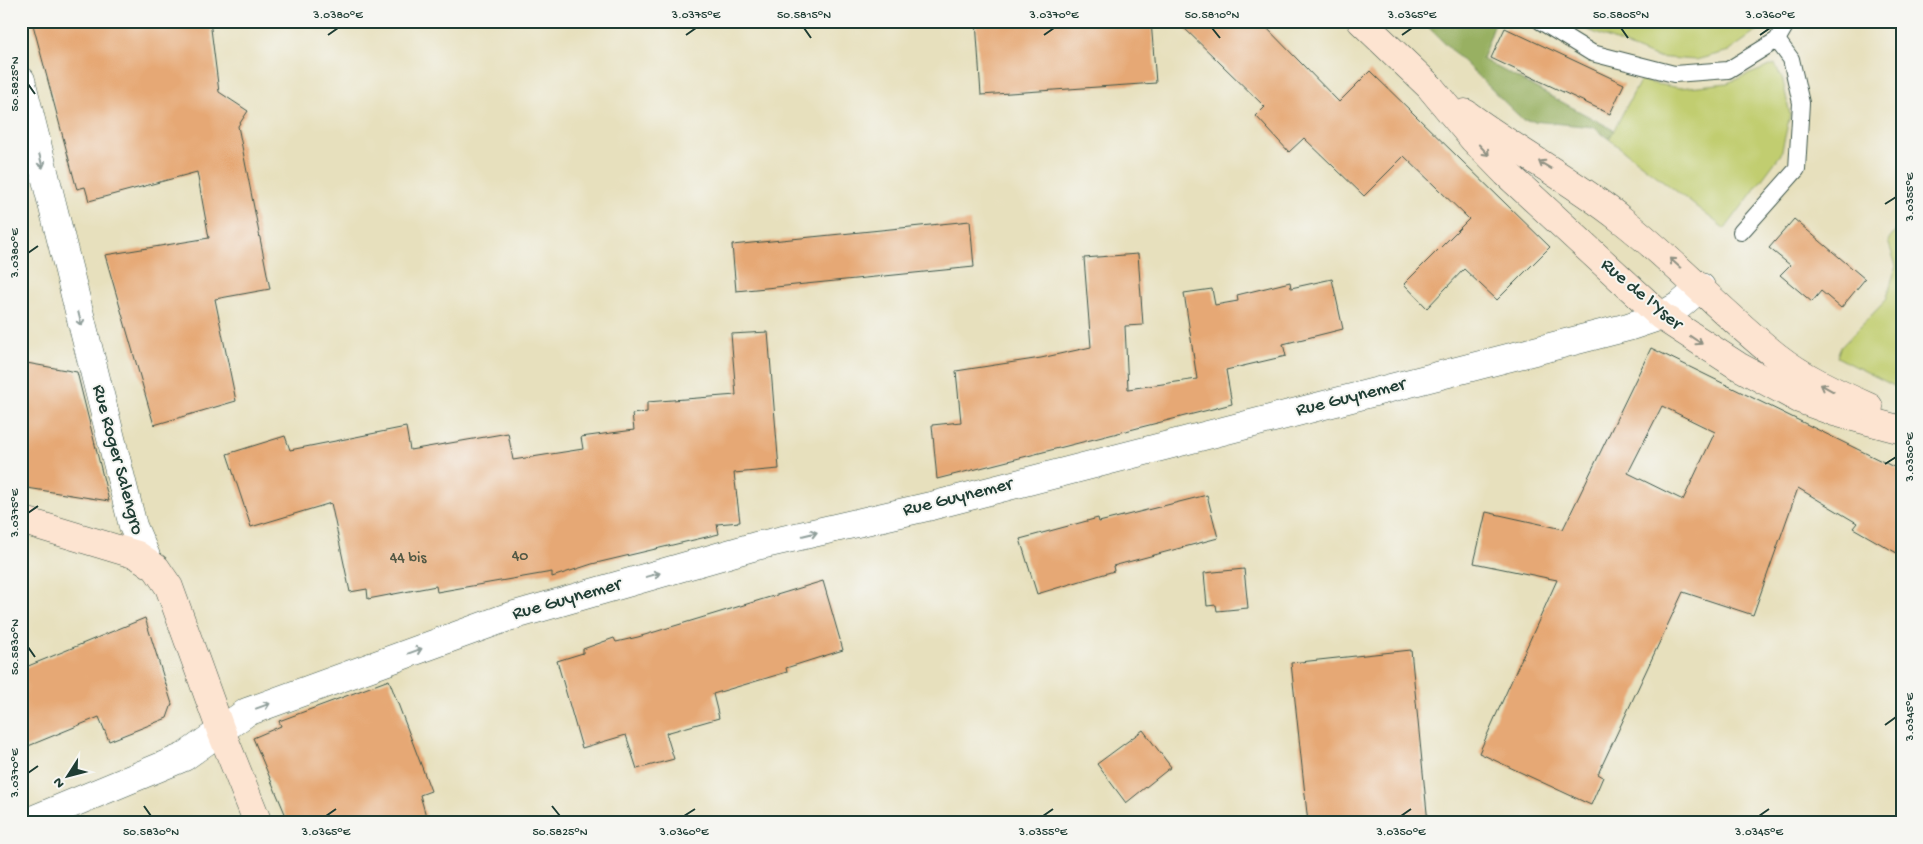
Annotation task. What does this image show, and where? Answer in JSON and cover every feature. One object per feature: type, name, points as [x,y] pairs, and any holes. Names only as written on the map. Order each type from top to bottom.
[{"type":"street","name":"Rue de l'Yser","points":[[1361,21],[1430,87],[1474,140],[1506,174],[1661,316],[1703,345],[1778,388],[1834,412],[1902,430]]},
{"type":"street","name":"Rue Roger Salengro","points":[[21,80],[133,526],[148,561],[156,568],[169,587],[221,731],[258,823]]},
{"type":"street","name":"Rue de l'Yser","points":[[1430,87],[1483,126],[1550,168],[1621,219],[1777,356],[1834,392],[1902,425]]},
{"type":"street","name":"Rue Guynemer","points":[[25,823],[184,757],[247,712],[517,614],[756,546],[940,504],[1628,327],[1661,316],[1680,306],[1701,288]]},
{"type":"street","points":[[21,520],[116,548],[148,561]]},
{"type":"lane","points":[[1540,21],[1592,52],[1674,74],[1728,70],[1777,40],[1788,21]]},
{"type":"lane","points":[[1740,232],[1796,169],[1801,103],[1791,59],[1777,40]]},
{"type":"green space","points":[[1422,21],[1496,21],[1482,59],[1614,130],[1609,139],[1593,127],[1523,120]]},
{"type":"green space","points":[[1566,21],[1764,21],[1757,31],[1729,51],[1696,60],[1655,57]]},
{"type":"green space","points":[[1775,64],[1783,81],[1790,115],[1781,154],[1725,229],[1609,139],[1640,81],[1680,88],[1727,83]]},
{"type":"green space","points":[[1902,223],[1902,390],[1837,357],[1840,348],[1886,300],[1896,266],[1888,241]]},
{"type":"building","points":[[32,21],[210,21],[219,92],[248,111],[238,126],[270,289],[215,299],[236,401],[154,425],[105,255],[209,238],[197,172],[89,201],[85,187],[77,189],[76,186]]},
{"type":"building","points":[[976,21],[1151,21],[1156,83],[981,95]]},
{"type":"building","points":[[1177,21],[1260,21],[1339,102],[1370,71],[1550,247],[1497,300],[1464,269],[1427,308],[1404,284],[1469,219],[1404,156],[1364,196],[1304,138],[1289,152],[1256,116],[1265,107]]},
{"type":"building","points":[[1505,28],[1624,84],[1610,114],[1491,58]]},
{"type":"building","points":[[1794,219],[1865,279],[1841,308],[1821,291],[1812,302],[1780,275],[1790,265],[1769,248]]},
{"type":"building","points":[[970,221],[974,267],[736,291],[732,245]]},
{"type":"building","points":[[1138,254],[1143,325],[1125,326],[1128,389],[1197,379],[1184,293],[1212,289],[1215,305],[1238,301],[1237,295],[1290,282],[1291,288],[1332,279],[1343,329],[1283,344],[1286,356],[1226,370],[1232,404],[937,479],[932,425],[961,422],[956,371],[1041,358],[1091,347],[1084,258]]},
{"type":"building","points":[[768,332],[779,469],[734,473],[740,522],[717,524],[719,534],[592,564],[552,577],[552,572],[437,592],[436,586],[368,599],[367,589],[350,592],[331,503],[251,527],[227,454],[285,436],[290,450],[406,427],[410,450],[508,433],[513,460],[583,449],[581,437],[634,430],[632,414],[647,412],[647,402],[736,395],[731,334]]},
{"type":"building","points":[[1651,348],[1902,471],[1902,556],[1853,528],[1857,523],[1798,488],[1753,615],[1683,592],[1598,774],[1603,777],[1591,805],[1479,753],[1557,580],[1474,563],[1486,512],[1563,529]],"holes":[[[1662,406],[1715,432],[1683,500],[1628,473]]]},
{"type":"building","points":[[21,362],[77,372],[109,501],[21,487]]},
{"type":"building","points":[[1207,495],[1218,538],[1113,566],[1114,571],[1037,594],[1020,539],[1098,518],[1099,522]]},
{"type":"building","points":[[1244,569],[1248,608],[1217,611],[1216,605],[1207,606],[1204,573]]},
{"type":"building","points":[[823,581],[843,650],[786,668],[787,672],[713,694],[719,718],[666,733],[674,759],[637,769],[626,735],[582,748],[557,661],[583,653],[583,649],[614,638],[616,642],[638,637]]},
{"type":"building","points":[[145,618],[172,704],[167,718],[109,741],[99,717],[21,749],[21,669]]},
{"type":"building","points":[[1411,650],[1428,823],[1308,823],[1291,663]]},
{"type":"building","points":[[389,680],[431,791],[420,795],[428,823],[289,823],[253,738],[281,726],[279,721]]},
{"type":"building","points":[[1143,730],[1171,767],[1126,803],[1097,764]]}]
